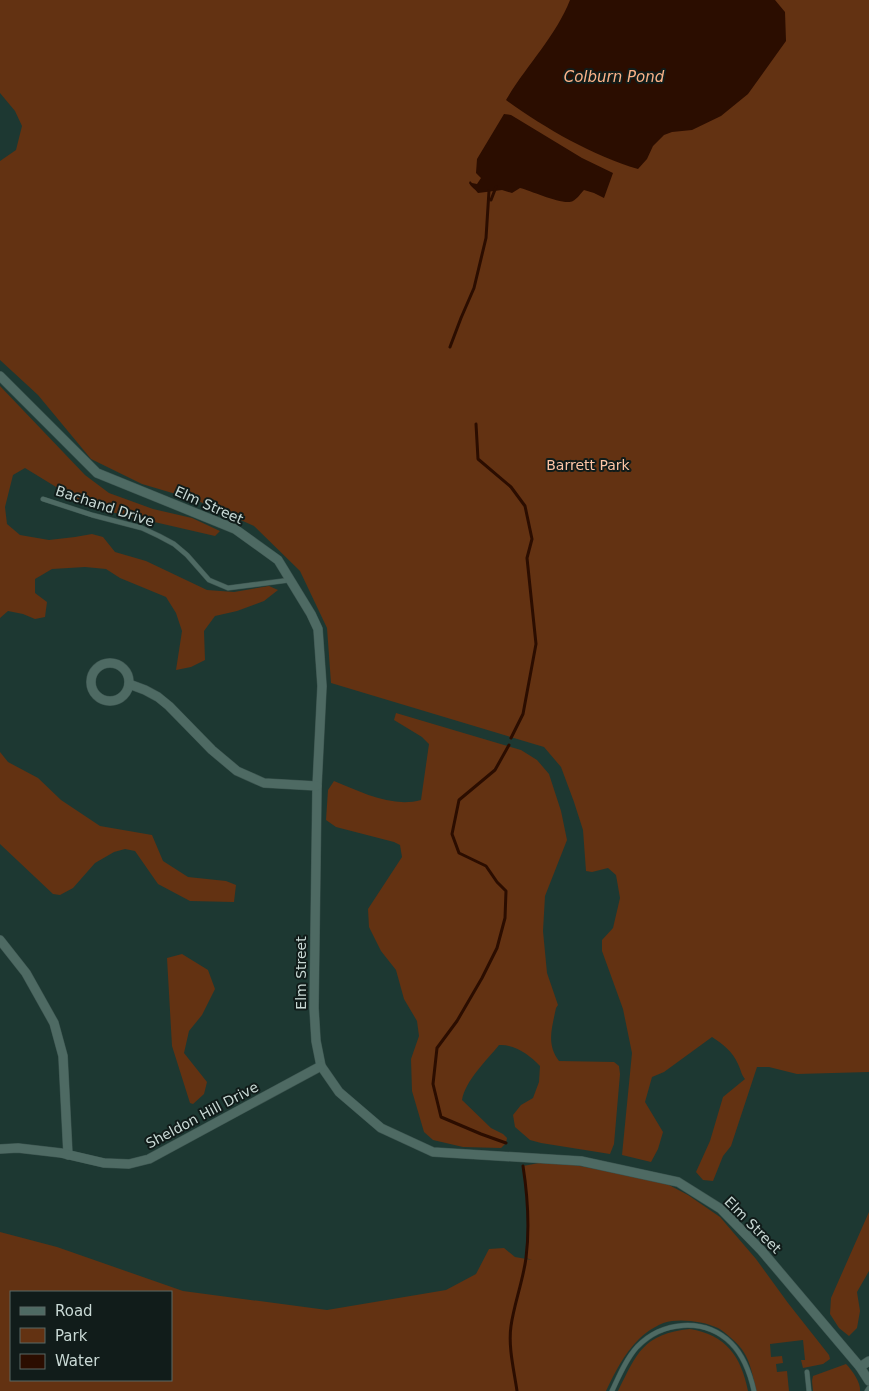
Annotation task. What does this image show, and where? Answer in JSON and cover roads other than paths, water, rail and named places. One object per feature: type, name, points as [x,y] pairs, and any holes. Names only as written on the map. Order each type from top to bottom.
[{"type":"street","name":"Elm Street","points":[[0,376],[97,473],[235,529],[278,560],[311,614],[318,629],[322,686],[317,786],[314,1008],[316,1041],[321,1066],[339,1092],[381,1128],[433,1152],[581,1161],[678,1182],[721,1210],[761,1250],[860,1367],[869,1381]]},
{"type":"street","points":[[112,663],[123,668],[129,684],[122,696],[117,699],[104,700],[94,692],[91,686],[91,679],[93,673],[101,665],[112,663]]},
{"type":"street","points":[[129,684],[151,694],[169,706],[212,750],[237,771],[264,783],[317,786]]},
{"type":"street","points":[[0,940],[26,973],[54,1023],[63,1056],[68,1155]]},
{"type":"street","name":"Sheldon Hill Drive","points":[[0,1149],[18,1148],[68,1155],[104,1163],[129,1164],[149,1159],[321,1066]]},
{"type":"street","points":[[860,1367],[869,1361]]},
{"type":"lane","name":"Bachand Drive","points":[[43,499],[92,515],[142,528],[159,536],[174,544],[187,555],[210,580],[228,588],[290,580]]},
{"type":"lane","points":[[612,1391],[636,1348],[658,1332],[670,1327],[691,1325],[713,1330],[732,1344],[746,1364],[754,1391]]},
{"type":"lane","points":[[807,1372],[809,1391]]},
{"type":"water","name":"Colburn Pond","points":[[570,0],[775,0],[785,12],[786,41],[748,94],[721,116],[692,130],[672,132],[664,135],[653,146],[647,159],[638,169],[586,149],[506,100],[557,26]]},
{"type":"water","points":[[504,114],[511,115],[582,158],[613,173],[604,198],[584,190],[573,201],[569,202],[555,200],[520,188],[512,193],[502,190],[478,193],[469,183],[470,181],[477,184],[481,178],[476,173],[477,159]]},
{"type":"waterway","points":[[491,200],[496,187]]},
{"type":"waterway","points":[[450,347],[474,288],[486,238],[489,191]]},
{"type":"waterway","points":[[476,424],[478,459],[511,487],[525,506],[532,539],[527,558],[536,644],[523,714],[511,738]]},
{"type":"waterway","points":[[506,1143],[441,1117],[433,1084],[437,1048],[457,1021],[482,978],[497,948],[505,918],[506,891],[486,866],[459,853],[452,834],[459,800],[495,770],[509,745]]},
{"type":"waterway","points":[[517,1391],[510,1334],[512,1318],[525,1267],[528,1235],[528,1212],[523,1166]]},
{"type":"park label","name":"Barrett Park","points":[[588,465]]}]
